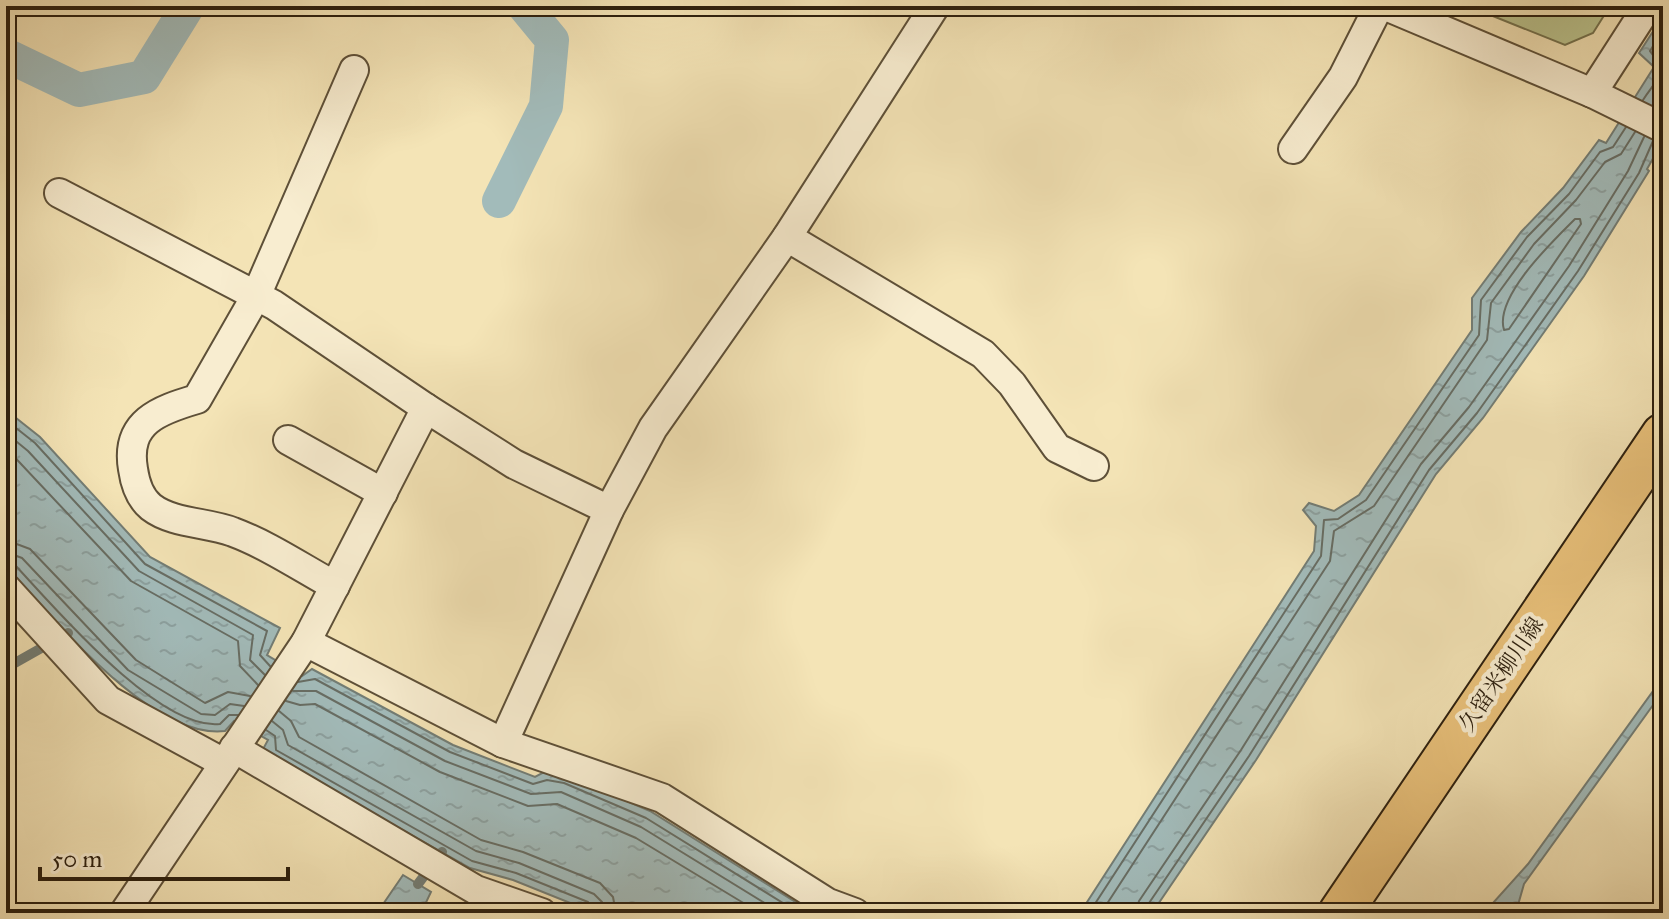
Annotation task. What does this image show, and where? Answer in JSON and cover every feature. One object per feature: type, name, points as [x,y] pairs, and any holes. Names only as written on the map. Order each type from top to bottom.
[{"type":"main road","name":"久留米柳川線","points":[[1340,913],[1663,435]]},
{"type":"street","points":[[503,743],[609,510],[653,428],[787,237],[935,6]]},
{"type":"street","points":[[1293,149],[1343,77],[1379,6]]},
{"type":"street","points":[[1386,6],[1592,93],[1663,128]]},
{"type":"street","points":[[1592,93],[1648,6]]},
{"type":"street","points":[[335,586],[232,531],[193,523],[152,507],[136,486],[131,458],[134,434],[161,410],[197,399],[256,296],[354,70]]},
{"type":"street","points":[[59,193],[256,296],[514,464],[609,510]]},
{"type":"street","points":[[787,237],[983,354],[1012,384],[1057,448],[1094,466]]},
{"type":"street","points":[[124,913],[299,652],[426,408]]},
{"type":"street","points":[[288,440],[383,493]]},
{"type":"street","points":[[6,588],[108,700],[234,748],[476,890],[542,913]]},
{"type":"street","points":[[299,652],[503,743],[662,798],[828,903],[855,913]]},
{"type":"green space","points":[[1468,6],[1610,6],[1593,33],[1565,45]]},
{"type":"water","points":[[1663,16],[1663,141],[1647,169],[1649,171],[1584,276],[1483,418],[1436,474],[1256,760],[1152,913],[1080,913],[1314,551],[1316,526],[1303,510],[1309,503],[1334,511],[1359,495],[1472,330],[1472,298],[1521,232],[1563,188],[1599,140],[1606,143],[1654,67],[1639,53]]},
{"type":"water","points":[[6,410],[40,437],[150,557],[280,628],[267,655],[302,676],[312,669],[453,745],[535,777],[546,771],[566,775],[650,811],[813,913],[595,913],[513,880],[470,868],[262,751],[268,740],[234,721],[225,731],[196,729],[166,716],[136,697],[106,672],[6,567]]},
{"type":"water","points":[[1663,647],[1661,694],[1524,884],[1518,905],[1535,913],[1484,913],[1528,864],[1653,691]]},
{"type":"water","points":[[403,875],[431,892],[421,913],[377,913]]},
{"type":"waterway","points":[[6,55],[79,90],[144,77],[188,6]]},
{"type":"waterway","points":[[499,201],[546,106],[552,40],[524,6]]},
{"type":"waterway","points":[[6,668],[68,633]]},
{"type":"waterway","points":[[418,884],[442,852]]}]
